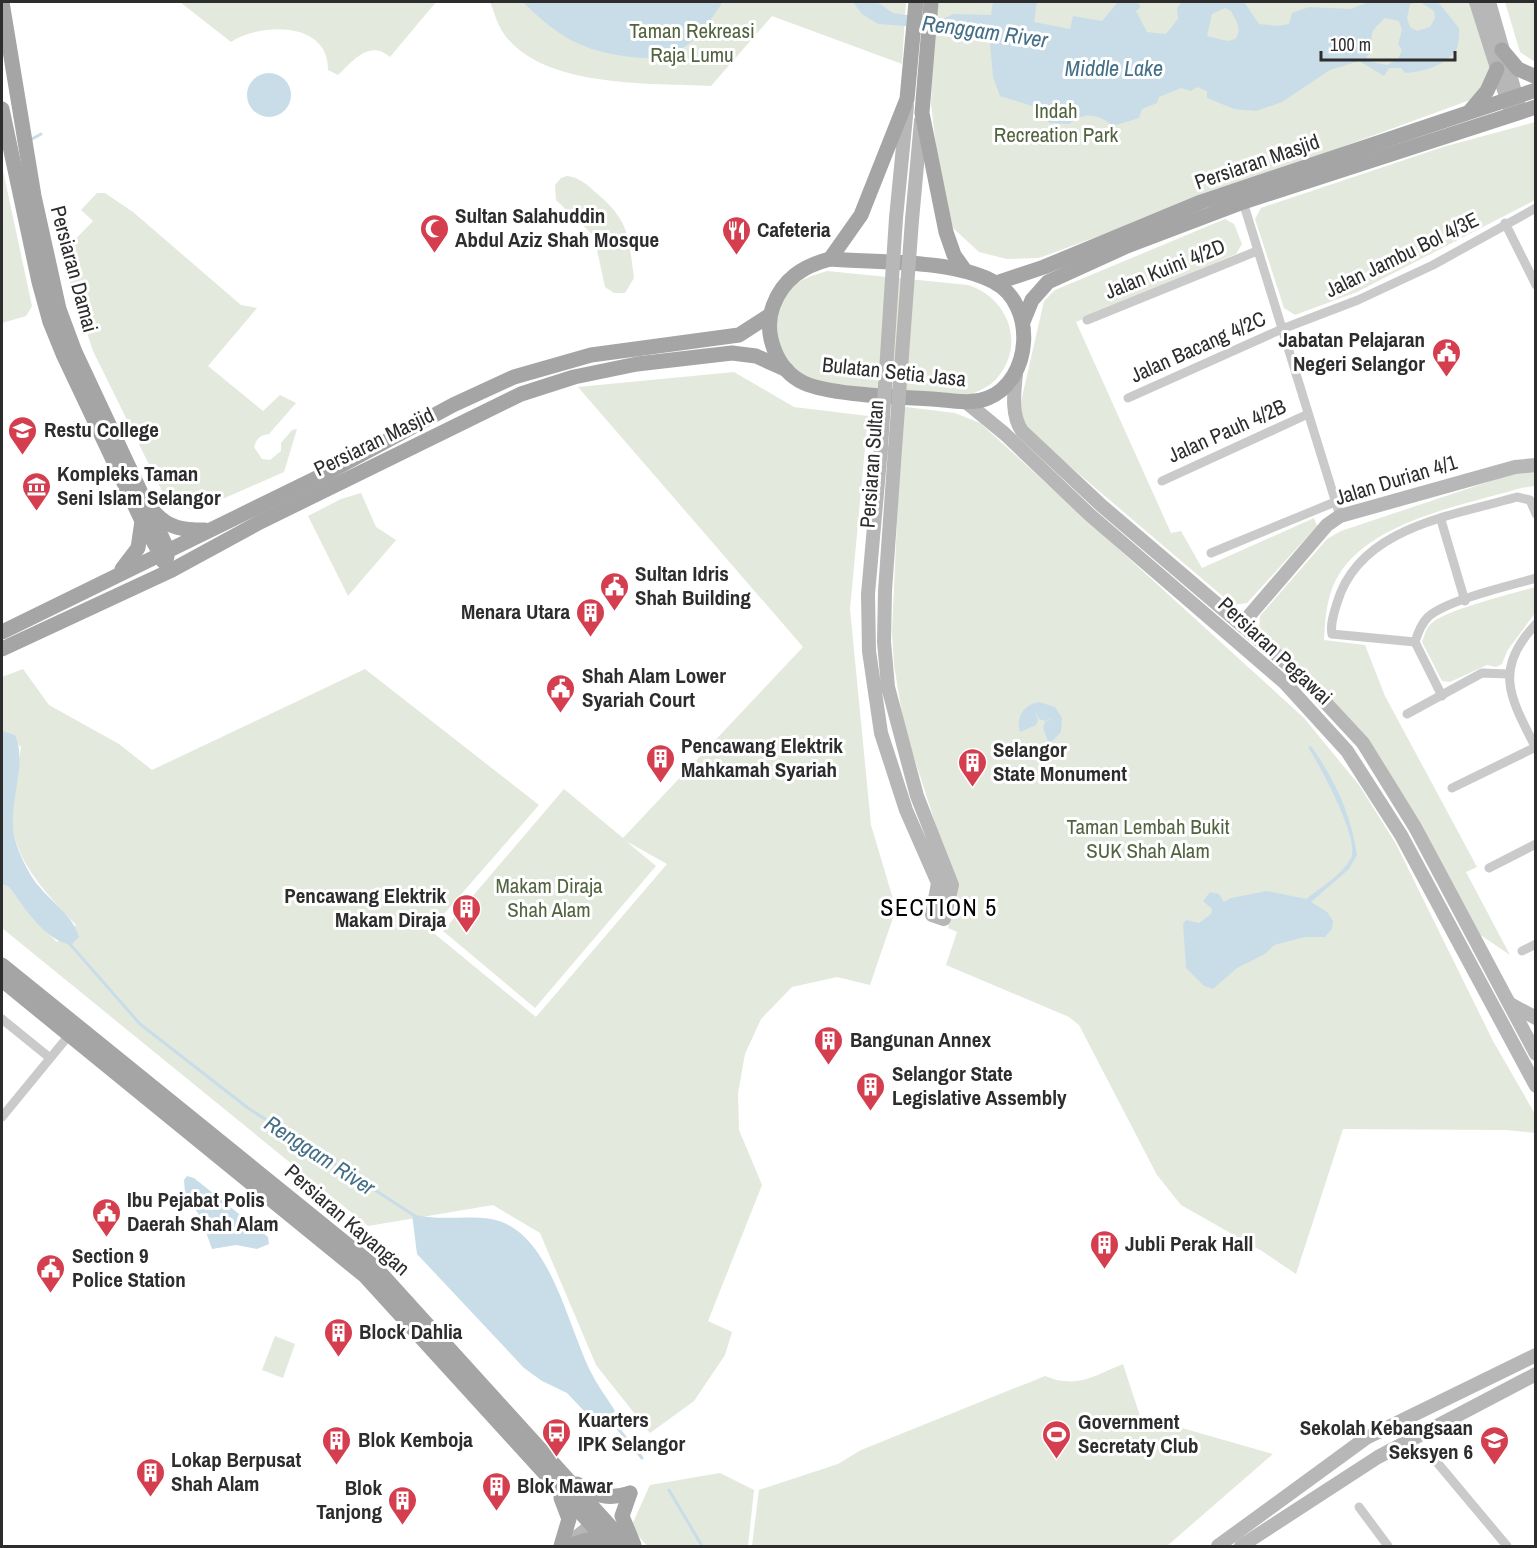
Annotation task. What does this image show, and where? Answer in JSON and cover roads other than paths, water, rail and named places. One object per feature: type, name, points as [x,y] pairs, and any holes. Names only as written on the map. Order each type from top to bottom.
[{"type":"main road","name":"Persiaran Sultan","points":[[916,2],[919,60],[922,113],[895,449],[885,591],[884,642],[888,687],[917,796],[952,885],[938,917],[938,883],[906,810],[881,733],[869,651],[868,594],[907,99],[919,60],[931,2]]},
{"type":"main road","points":[[1476,2],[1497,69],[1518,105]]},
{"type":"main road","points":[[1489,2],[1518,105]]},
{"type":"main road","name":"Persiaran Damai","points":[[3,4],[54,314],[63,354],[142,522],[157,548],[164,554]]},
{"type":"main road","points":[[1502,50],[1518,69],[1536,77]]},
{"type":"main road","points":[[1470,111],[1487,91],[1497,69]]},
{"type":"main road","name":"Persiaran Masjid","points":[[1023,322],[1032,300],[1048,282],[1127,246],[1518,105],[1536,90]]},
{"type":"main road","points":[[830,259],[861,215],[907,99]]},
{"type":"main road","name":"Persiaran Masjid","points":[[996,283],[1044,267],[1201,202],[1470,111],[1518,105]]},
{"type":"main road","name":"Persiaran Damai","points":[[2,109],[39,282],[149,507],[165,544],[164,554]]},
{"type":"main road","points":[[922,113],[946,232],[954,255],[964,269]]},
{"type":"main road","points":[[770,315],[777,295],[794,275],[812,264],[830,259],[964,269],[996,283],[1010,296],[1023,322],[1024,338],[1016,374]]},
{"type":"main road","name":"Persiaran Masjid","points":[[2,632],[329,472],[453,405],[514,377],[591,355],[739,335],[770,315]]},
{"type":"main road","name":"Bulatan Setia Jasa","points":[[770,315],[770,338],[787,370],[796,379],[820,388],[966,402],[990,397],[1016,374]]},
{"type":"main road","name":"Persiaran Masjid","points":[[2,649],[172,570],[260,522],[521,394],[574,377],[637,364],[732,352],[756,356],[787,370]]},
{"type":"main road","name":"Persiaran Pegawai","points":[[1016,374],[1015,413],[1016,422],[1022,431],[1102,506],[1299,674],[1363,743],[1415,827],[1510,1004],[1532,1037],[1536,1054]]},
{"type":"main road","name":"Persiaran Pegawai","points":[[966,402],[1005,434],[1090,515],[1285,683],[1347,751],[1401,835],[1536,1086]]},
{"type":"main road","name":"Jalan Durian 4/1","points":[[1242,624],[1327,525],[1340,516],[1515,467],[1536,465]]},
{"type":"main road","points":[[149,507],[161,521],[176,528],[208,530]]},
{"type":"main road","points":[[116,575],[138,548],[142,522]]},
{"type":"main road","points":[[118,594],[160,566],[164,554],[172,560],[178,559],[260,522]]},
{"type":"main road","name":"Persiaran Kayangan","points":[[2,965],[375,1267],[596,1522],[611,1546]]},
{"type":"main road","name":"Persiaran Kayangan","points":[[2,981],[365,1276],[560,1482]]},
{"type":"main road","points":[[1510,1004],[1536,1018]]},
{"type":"main road","points":[[1218,1546],[1371,1436],[1536,1355]]},
{"type":"main road","points":[[1248,1544],[1383,1454],[1536,1374]]},
{"type":"main road","points":[[1371,1436],[1383,1454]]},
{"type":"main road","points":[[560,1482],[568,1519],[565,1546]]},
{"type":"main road","points":[[560,1482],[600,1497],[616,1498],[630,1493],[622,1516],[634,1546]]},
{"type":"main road","points":[[565,1546],[596,1522]]},
{"type":"main road","name":"Persiaran Kayangan","points":[[596,1522],[628,1546]]},
{"type":"main road","points":[[565,1546],[587,1540],[604,1546]]},
{"type":"street","points":[[1244,202],[1257,251],[1340,516]]},
{"type":"street","name":"Jalan Jambu Bol 4/3E","points":[[1282,329],[1358,300],[1415,273],[1536,208]]},
{"type":"street","points":[[1505,223],[1536,285]]},
{"type":"street","name":"Jalan Kuini 4/2D","points":[[1087,320],[1257,251]]},
{"type":"street","name":"Jalan Bacang 4/2C","points":[[1128,398],[1282,329]]},
{"type":"street","name":"Jalan Pauh 4/2B","points":[[1162,481],[1308,414]]},
{"type":"street","points":[[1415,642],[1332,634],[1341,591],[1355,567],[1374,549],[1403,531],[1517,497],[1527,498],[1536,514]]},
{"type":"street","points":[[1211,553],[1335,502]]},
{"type":"street","points":[[1441,520],[1465,601]]},
{"type":"street","points":[[1442,696],[1415,642],[1420,626],[1430,616],[1465,601],[1536,578]]},
{"type":"street","points":[[1452,788],[1535,747],[1514,701],[1508,674],[1513,655],[1536,624]]},
{"type":"street","points":[[1407,714],[1482,673],[1508,674]]},
{"type":"street","points":[[1489,868],[1536,844]]},
{"type":"street","points":[[1522,951],[1536,944]]},
{"type":"street","points":[[2,1019],[50,1058]]},
{"type":"street","points":[[2,1117],[70,1034]]},
{"type":"street","points":[[1514,1046],[1532,1037]]},
{"type":"street","points":[[1435,1460],[1508,1546]]},
{"type":"street","points":[[1359,1507],[1388,1546]]},
{"type":"water","points":[[523,2],[721,2],[721,5],[703,29],[687,45],[669,55],[645,58],[615,55],[585,46],[547,24]]},
{"type":"water","name":"Middle Lake","points":[[853,2],[877,2],[893,13],[940,20],[954,14],[991,15],[993,2],[1037,2],[1034,22],[1070,29],[1073,16],[1102,21],[1118,2],[1137,2],[1141,7],[1136,11],[1147,32],[1166,34],[1178,19],[1177,9],[1181,2],[1244,2],[1259,24],[1278,26],[1289,24],[1292,13],[1309,7],[1351,9],[1368,2],[1420,2],[1438,2],[1459,28],[1459,36],[1457,48],[1453,54],[1441,64],[1419,71],[1405,73],[1401,68],[1389,68],[1384,76],[1359,61],[1330,70],[1282,102],[1256,111],[1234,109],[1207,98],[1207,91],[1197,87],[1191,91],[1181,88],[1159,97],[1157,103],[1142,109],[1139,118],[1113,126],[1102,119],[1091,116],[1081,117],[1069,124],[1049,123],[1036,107],[1000,96],[993,77],[989,32],[878,24],[862,14]],"holes":[[[1420,2],[1434,11],[1435,18],[1430,27],[1417,31],[1410,27],[1407,18],[1410,4]],[[1225,8],[1231,11],[1239,28],[1235,39],[1228,41],[1207,36],[1212,14]],[[1385,18],[1399,21],[1402,30],[1398,44],[1402,50],[1398,59],[1387,65],[1372,62],[1366,57],[1372,51],[1374,29]]]},
{"type":"water","points":[[269,73],[284,80],[291,95],[284,110],[269,117],[254,110],[247,95],[254,80]]},
{"type":"water","points":[[1039,702],[1055,707],[1062,718],[1061,732],[1049,744],[1043,728],[1045,722],[1054,718],[1045,721],[1039,719],[1035,710],[1038,720],[1036,725],[1020,732],[1019,721],[1022,712]]},
{"type":"water","points":[[2,731],[15,735],[18,746],[19,770],[13,809],[17,846],[34,879],[67,915],[76,929],[79,937],[71,945],[61,942],[44,930],[9,887],[2,884]]},
{"type":"water","points":[[1311,746],[1341,798],[1355,840],[1357,855],[1349,869],[1311,902],[1327,912],[1333,921],[1332,929],[1325,937],[1305,937],[1274,945],[1265,954],[1237,968],[1213,989],[1204,986],[1186,968],[1183,924],[1186,920],[1199,923],[1211,914],[1212,909],[1203,901],[1210,892],[1219,894],[1224,902],[1231,898],[1267,891],[1306,899],[1336,876],[1351,858],[1350,835],[1345,820],[1308,747]]},
{"type":"water","points":[[187,1176],[194,1178],[268,1237],[269,1244],[257,1249],[236,1245],[212,1249],[201,1218],[185,1194],[184,1180]]},
{"type":"water","points":[[412,1214],[435,1218],[492,1219],[520,1232],[547,1267],[584,1358],[615,1411],[600,1428],[567,1393],[542,1381],[524,1368],[417,1254]]},
{"type":"waterway","name":"Renggam River","points":[[32,139],[41,134]]},
{"type":"waterway","name":"Renggam River","points":[[69,943],[140,1024],[248,1108],[415,1216]]},
{"type":"waterway","name":"Renggam River","points":[[607,1415],[642,1458]]},
{"type":"waterway","name":"Renggam River","points":[[669,1490],[702,1546]]},
{"type":"place","name":"Sultan Salahuddin Abdul Aziz Shah Mosque","points":[[434,254]]},
{"type":"place","name":"Cafeteria","points":[[736,256]]},
{"type":"place","name":"Jabatan Pelajaran Negeri Selangor","points":[[1446,378]]},
{"type":"place","name":"Restu College","points":[[23,456]]},
{"type":"place","name":"Kompleks Taman Seni Islam Selangor","points":[[36,512]]},
{"type":"place","name":"Sultan Idris Shah Building","points":[[614,612]]},
{"type":"place","name":"Menara Utara","points":[[591,638]]},
{"type":"place","name":"Shah Alam Lower Syariah Court","points":[[561,714]]},
{"type":"place","name":"Pencawang Elektrik Mahkamah Syariah","points":[[660,784]]},
{"type":"place","name":"Selangor State Monument","points":[[972,788]]},
{"type":"place","name":"Pencawang Elektrik Makam Diraja","points":[[467,934]]},
{"type":"place","name":"Bangunan Annex","points":[[829,1066]]},
{"type":"place","name":"Selangor State Legislative Assembly","points":[[871,1112]]},
{"type":"place","name":"Ibu Pejabat Polis Daerah Shah Alam","points":[[106,1238]]},
{"type":"place","name":"Jubli Perak Hall","points":[[1104,1270]]},
{"type":"place","name":"Section 9 Police Station","points":[[51,1294]]},
{"type":"place","name":"Block Dahlia","points":[[338,1358]]},
{"type":"place","name":"Kuarters IPK Selangor","points":[[557,1458]]},
{"type":"place","name":"Government Secretaty Club","points":[[1057,1460]]},
{"type":"place","name":"Blok Kemboja","points":[[337,1466]]},
{"type":"place","name":"Sekolah Kebangsaan Seksyen 6","points":[[1494,1466]]},
{"type":"place","name":"Lokap Berpusat Shah Alam","points":[[150,1498]]},
{"type":"place","name":"Blok Mawar","points":[[496,1512]]},
{"type":"place","name":"Blok Tanjong","points":[[403,1526]]},
{"type":"district","name":"SECTION 5","points":[[939,908]]},
{"type":"park label","name":"Taman Rekreasi Raja Lumu","points":[[692,43]]},
{"type":"park label","name":"Indah Recreation Park","points":[[1056,123]]},
{"type":"park label","name":"Taman Lembah Bukit SUK Shah Alam","points":[[1148,839]]},
{"type":"park label","name":"Makam Diraja Shah Alam","points":[[549,898]]}]
